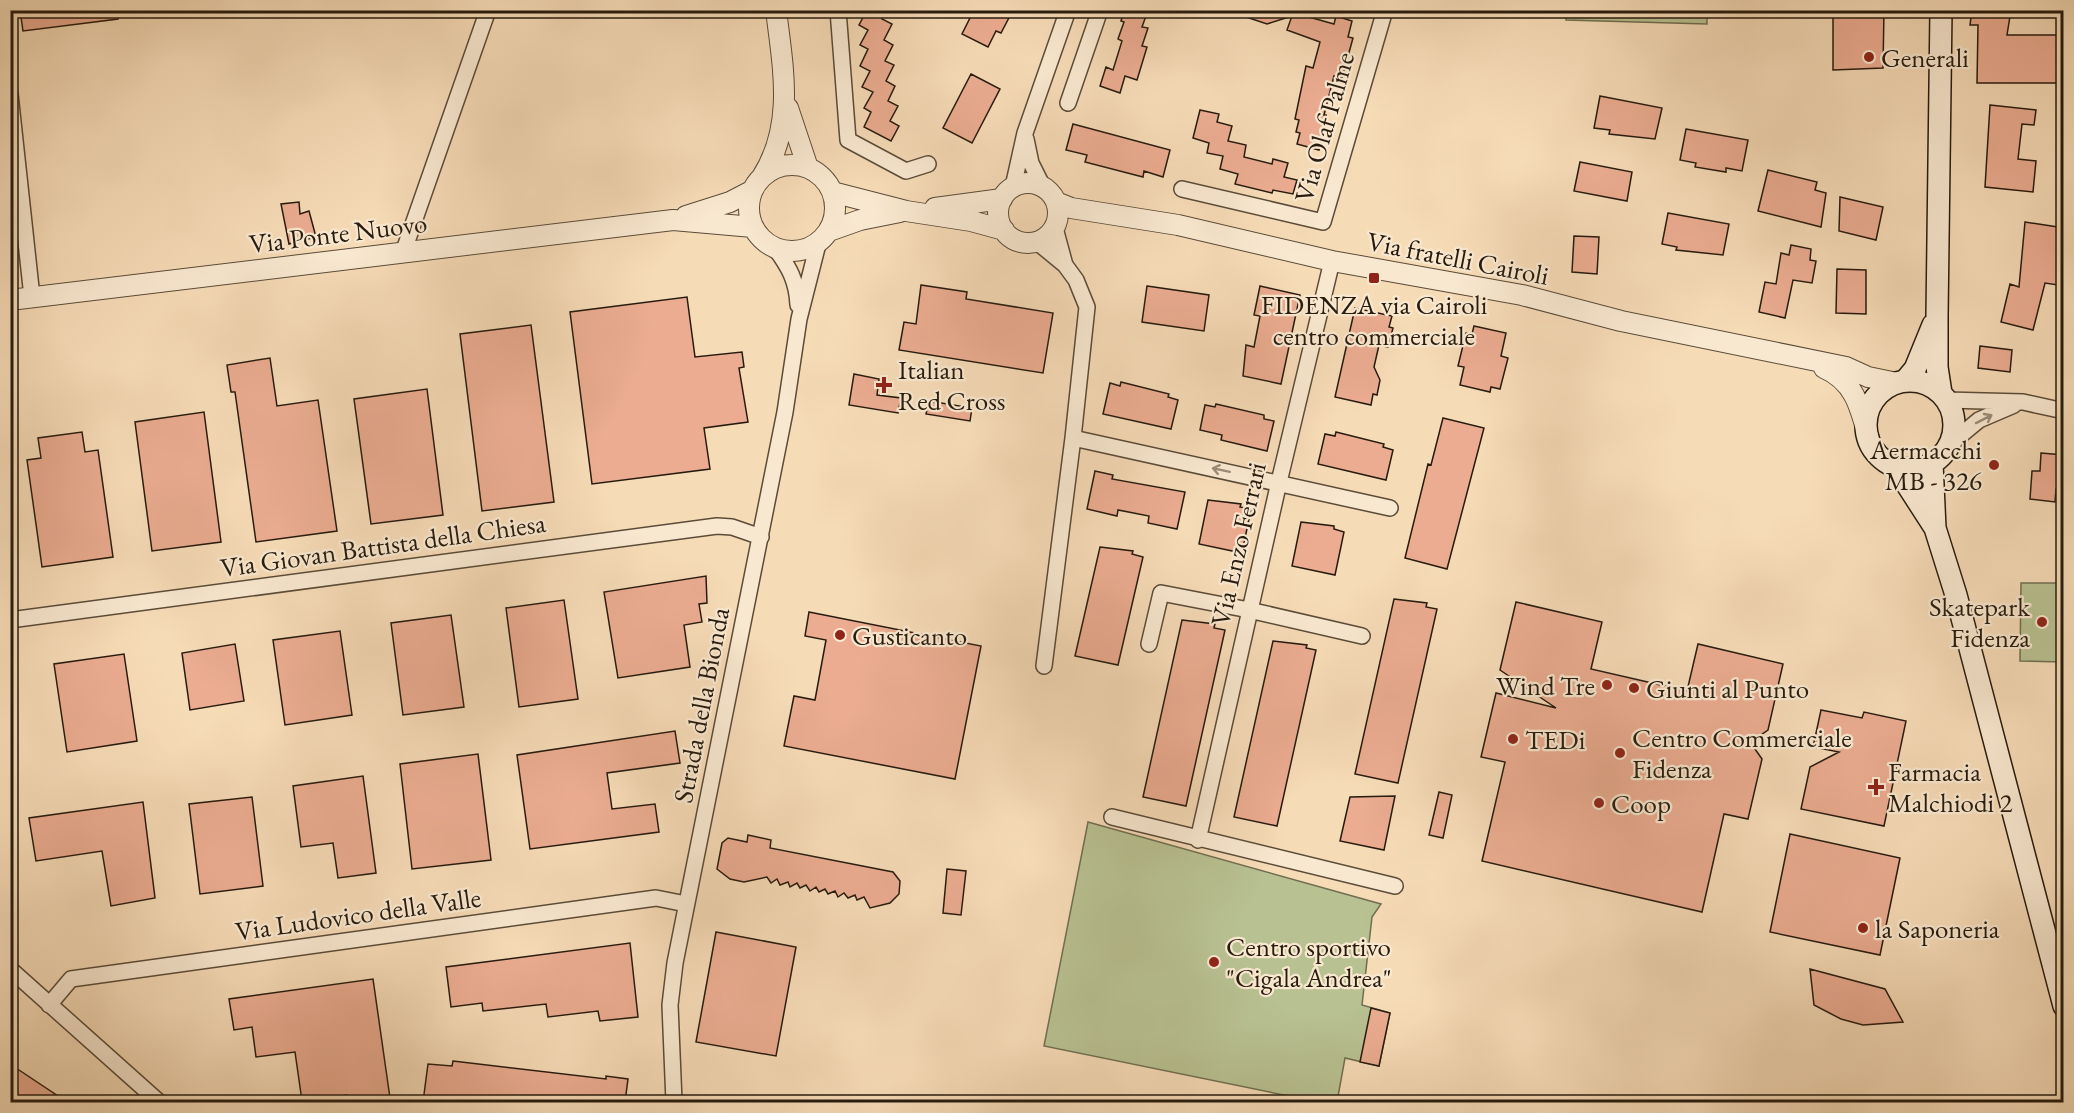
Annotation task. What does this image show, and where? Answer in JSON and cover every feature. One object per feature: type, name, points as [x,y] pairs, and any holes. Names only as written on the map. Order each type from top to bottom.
[{"type":"main road","points":[[1895,466],[1908,469],[1932,463],[1950,444],[1954,422],[1943,396],[1937,367],[1941,10]]},
{"type":"main road","points":[[1935,528],[1895,466],[1875,450],[1868,436],[1869,410],[1875,398],[1901,382],[1916,369],[1937,316]]},
{"type":"main road","points":[[1901,382],[1924,383],[1943,396]]},
{"type":"main road","points":[[1932,463],[1935,528],[1956,595],[2064,1006]]},
{"type":"street","points":[[403,253],[488,10]]},
{"type":"street","points":[[776,10],[785,93],[783,128],[774,158],[757,184],[749,215],[753,227],[766,243],[790,252],[804,250],[823,237],[860,220],[1008,193],[1028,183],[1050,195]]},
{"type":"street","points":[[838,10],[848,140],[906,171],[928,164]]},
{"type":"street","points":[[1004,230],[999,214],[1068,10]]},
{"type":"street","points":[[1068,103],[1100,10]]},
{"type":"street","name":"Via Olaf Palme","points":[[1182,189],[1323,222],[1385,10]]},
{"type":"street","points":[[785,93],[808,168],[818,173],[832,192],[834,218],[823,237]]},
{"type":"street","points":[[10,94],[32,297]]},
{"type":"street","points":[[1025,133],[1031,163],[1058,210],[1055,227],[1065,265]]},
{"type":"street","name":"Via Ponte Nuovo","points":[[10,300],[673,220],[730,202],[784,165],[808,168]]},
{"type":"street","points":[[832,192],[1004,230],[1017,241],[1037,242],[1065,265],[1076,280],[1087,307],[1044,666]]},
{"type":"street","name":"Via fratelli Cairoli","points":[[1050,195],[1071,207],[1178,225],[1332,261],[1522,295],[1621,321],[1846,367],[1868,377],[1901,382]]},
{"type":"street","name":"Via fratelli Cairoli","points":[[1055,227],[1101,212]]},
{"type":"street","name":"Via Ponte Nuovo","points":[[673,220],[753,227]]},
{"type":"street","points":[[1037,242],[1055,227]]},
{"type":"street","name":"Strada della Bionda","points":[[674,1102],[670,1005],[686,904],[761,537],[785,412],[799,319],[823,237]]},
{"type":"street","name":"Strada della Bionda","points":[[775,248],[792,271],[796,283],[799,319]]},
{"type":"street","name":"Via Enzo Ferrari","points":[[1198,840],[1249,610],[1332,261]]},
{"type":"street","name":"Via fratelli Cairoli","points":[[1804,360],[1836,374],[1849,385],[1859,403],[1868,436]]},
{"type":"street","points":[[1943,396],[2023,402],[2064,411]]},
{"type":"street","points":[[1950,444],[1979,420],[2023,402]]},
{"type":"street","points":[[1073,438],[1390,508]]},
{"type":"street","name":"Via Giovan Battista della Chiesa","points":[[10,620],[717,526],[732,527],[761,537]]},
{"type":"street","points":[[1149,644],[1161,593],[1362,636]]},
{"type":"street","points":[[1112,817],[1198,840],[1395,886]]},
{"type":"street","name":"Via Ludovico della Valle","points":[[49,1005],[71,979],[656,897],[686,904]]},
{"type":"street","points":[[10,969],[159,1102]]},
{"type":"green space","points":[[1566,11],[1707,11],[1707,24],[1566,20]]},
{"type":"green space","name":"Skatepark Fidenza","points":[[2021,583],[2063,583],[2063,662],[2020,661]]},
{"type":"green space","name":"Centro sportivo \"Cigala Andrea\"","points":[[1088,822],[1381,904],[1372,917],[1362,1005],[1390,1013],[1379,1066],[1345,1058],[1337,1102],[1318,1102],[1044,1046]]},
{"type":"building","points":[[20,10],[118,10],[118,19],[23,31]]},
{"type":"building","points":[[867,10],[887,10],[882,19],[892,24],[884,40],[893,45],[885,61],[894,65],[886,81],[895,86],[888,101],[898,106],[890,121],[899,126],[891,141],[864,127],[871,112],[864,108],[873,92],[862,87],[870,71],[860,66],[868,49],[860,45],[868,30],[859,25]]},
{"type":"building","points":[[974,10],[1013,10],[1001,33],[996,31],[988,47],[962,34]]},
{"type":"building","points":[[1124,10],[1139,10],[1138,13],[1146,16],[1142,27],[1148,28],[1142,46],[1147,47],[1137,80],[1125,76],[1120,93],[1100,86],[1106,67],[1113,70],[1122,41],[1118,39],[1124,22],[1121,21]]},
{"type":"building","points":[[1235,10],[1300,10],[1298,14],[1334,24],[1336,16],[1352,21],[1348,37],[1353,38],[1342,78],[1334,76],[1324,115],[1326,115],[1325,127],[1319,150],[1297,144],[1300,133],[1296,132],[1299,120],[1295,119],[1306,66],[1313,68],[1320,42],[1287,30],[1292,16],[1267,24],[1234,13]]},
{"type":"building","points":[[1833,10],[1884,10],[1883,68],[1833,70]]},
{"type":"building","points":[[1972,10],[2011,10],[2007,35],[2064,35],[2064,83],[1977,83],[1978,25],[1970,25]]},
{"type":"building","points":[[971,74],[1000,89],[972,143],[943,128]]},
{"type":"building","points":[[1600,96],[1662,108],[1655,139],[1609,134],[1610,130],[1594,128]]},
{"type":"building","points":[[1990,105],[2036,110],[2034,125],[2022,124],[2018,159],[2036,161],[2033,192],[1985,187]]},
{"type":"building","points":[[1200,110],[1219,114],[1217,122],[1232,126],[1228,141],[1246,145],[1244,157],[1272,164],[1273,159],[1288,163],[1284,177],[1297,180],[1293,194],[1273,190],[1272,193],[1235,184],[1238,174],[1220,169],[1223,156],[1207,153],[1209,143],[1193,138]]},
{"type":"building","points":[[1073,124],[1170,150],[1163,177],[1144,171],[1143,177],[1085,162],[1087,155],[1066,150]]},
{"type":"building","points":[[1686,129],[1748,140],[1742,171],[1726,168],[1726,172],[1695,167],[1696,163],[1680,160]]},
{"type":"building","points":[[1580,162],[1632,172],[1627,201],[1574,191]]},
{"type":"building","points":[[1768,170],[1817,182],[1815,190],[1826,193],[1821,227],[1758,211]]},
{"type":"building","points":[[1840,197],[1883,207],[1876,240],[1839,231]]},
{"type":"building","points":[[299,202],[300,214],[309,211],[316,237],[289,244],[281,204]]},
{"type":"building","points":[[1668,213],[1729,224],[1723,255],[1676,250],[1677,247],[1662,244]]},
{"type":"building","points":[[2025,222],[2064,228],[2064,251],[2058,285],[2045,283],[2033,330],[2001,322],[2010,284],[2019,287]]},
{"type":"building","points":[[1574,236],[1599,237],[1597,274],[1572,272]]},
{"type":"building","points":[[1791,245],[1811,249],[1810,260],[1816,261],[1812,283],[1793,280],[1785,318],[1759,312],[1765,282],[1776,284],[1781,253],[1789,255]]},
{"type":"building","points":[[1837,269],[1866,270],[1866,314],[1836,313]]},
{"type":"building","points":[[921,285],[967,292],[966,299],[1053,313],[1043,373],[899,350],[904,322],[916,324]]},
{"type":"building","points":[[1147,286],[1209,295],[1204,331],[1142,322]]},
{"type":"building","points":[[1260,286],[1300,295],[1281,384],[1243,376],[1246,345],[1254,347],[1260,316],[1254,315]]},
{"type":"building","points":[[687,297],[695,357],[742,352],[744,367],[739,368],[748,422],[704,428],[710,469],[592,484],[570,312]]},
{"type":"building","points":[[1355,308],[1392,316],[1389,327],[1393,328],[1388,347],[1379,345],[1374,367],[1380,380],[1377,395],[1373,394],[1371,405],[1335,397]]},
{"type":"building","points":[[531,325],[554,502],[482,511],[460,334]]},
{"type":"building","points":[[1474,326],[1506,333],[1501,356],[1508,358],[1500,389],[1491,387],[1490,392],[1460,385],[1464,367],[1458,366],[1466,333],[1472,334]]},
{"type":"building","points":[[1980,346],[2012,350],[2010,372],[1978,368]]},
{"type":"building","points":[[270,358],[277,406],[318,400],[337,531],[256,542],[235,392],[231,392],[227,365]]},
{"type":"building","points":[[854,374],[879,379],[877,395],[901,398],[898,413],[849,405]]},
{"type":"building","points":[[1121,382],[1169,394],[1168,397],[1178,400],[1171,429],[1103,414],[1110,383],[1120,386]]},
{"type":"building","points":[[427,389],[443,515],[371,524],[354,399]]},
{"type":"building","points":[[929,401],[972,408],[970,421],[926,414]]},
{"type":"building","points":[[1216,404],[1264,415],[1264,419],[1274,421],[1267,451],[1221,440],[1222,435],[1200,430],[1205,405],[1215,407]]},
{"type":"building","points":[[204,412],[221,542],[152,551],[135,422]]},
{"type":"building","points":[[1443,418],[1484,428],[1447,569],[1405,558],[1428,464],[1431,465]]},
{"type":"building","points":[[82,432],[85,452],[98,450],[113,557],[42,567],[27,460],[41,458],[38,438]]},
{"type":"building","points":[[1336,432],[1384,444],[1383,447],[1393,450],[1386,480],[1318,464],[1325,434],[1335,436]]},
{"type":"building","points":[[2041,453],[2064,455],[2064,490],[2056,489],[2055,502],[2030,499],[2032,471],[2040,471]]},
{"type":"building","points":[[1095,471],[1113,475],[1112,479],[1185,492],[1177,529],[1148,523],[1149,516],[1118,510],[1117,516],[1087,509]]},
{"type":"building","points":[[1208,500],[1241,504],[1240,507],[1251,509],[1242,553],[1199,544]]},
{"type":"building","points":[[1301,522],[1334,526],[1334,529],[1344,532],[1335,575],[1292,566]]},
{"type":"building","points":[[1100,547],[1133,551],[1132,554],[1143,557],[1118,665],[1075,656]]},
{"type":"building","points":[[706,576],[707,603],[699,604],[702,622],[684,625],[690,667],[618,678],[604,592]]},
{"type":"building","points":[[1394,599],[1427,603],[1426,607],[1437,609],[1398,783],[1355,774]]},
{"type":"building","points":[[564,600],[578,699],[519,707],[506,608]]},
{"type":"building","name":"Centro Commerciale Fidenza","points":[[1516,602],[1602,622],[1591,669],[1687,691],[1698,644],[1783,664],[1768,730],[1758,737],[1755,749],[1762,759],[1748,819],[1724,814],[1702,912],[1482,861],[1505,762],[1481,757],[1496,693],[1556,708],[1500,670]]},
{"type":"building","points":[[809,612],[981,646],[955,779],[784,746],[794,696],[815,700],[826,640],[805,636]]},
{"type":"building","points":[[451,615],[464,707],[403,715],[391,623]]},
{"type":"building","points":[[1182,620],[1215,624],[1214,628],[1225,630],[1186,806],[1143,797]]},
{"type":"building","points":[[340,631],[352,715],[285,725],[273,640]]},
{"type":"building","points":[[1273,641],[1307,645],[1306,648],[1316,650],[1277,826],[1234,817]]},
{"type":"building","points":[[235,644],[244,701],[190,710],[182,653]]},
{"type":"building","points":[[124,654],[137,741],[67,752],[54,664]]},
{"type":"building","points":[[1821,710],[1862,718],[1864,712],[1906,721],[1884,826],[1801,809],[1810,767],[1839,752],[1813,747]]},
{"type":"building","points":[[675,731],[680,763],[607,773],[612,809],[655,804],[659,832],[530,849],[517,755]]},
{"type":"building","points":[[478,754],[491,860],[412,869],[400,764]]},
{"type":"building","points":[[363,776],[376,873],[338,878],[333,843],[301,847],[293,786]]},
{"type":"building","points":[[1439,792],[1452,795],[1443,838],[1429,835]]},
{"type":"building","points":[[1395,796],[1384,850],[1340,841],[1350,797]]},
{"type":"building","points":[[252,797],[263,886],[200,894],[189,804]]},
{"type":"building","points":[[143,802],[155,898],[111,906],[102,851],[36,861],[29,818]]},
{"type":"building","points":[[1790,834],[1900,858],[1880,955],[1770,932]]},
{"type":"building","points":[[748,835],[771,840],[770,848],[893,872],[900,881],[899,894],[890,903],[870,908],[864,897],[857,900],[855,895],[848,898],[844,893],[838,897],[835,891],[828,894],[825,889],[819,892],[816,887],[810,891],[806,885],[800,888],[797,883],[790,887],[788,882],[780,885],[777,879],[771,883],[767,877],[744,882],[730,879],[717,869],[722,843],[728,838],[747,842]]},
{"type":"building","points":[[947,869],[966,871],[961,915],[943,913]]},
{"type":"building","points":[[716,932],[796,947],[776,1056],[696,1042]]},
{"type":"building","points":[[630,943],[638,1017],[600,1021],[598,1011],[548,1017],[546,1004],[483,1011],[482,1003],[451,1007],[446,967]]},
{"type":"building","points":[[1810,969],[1885,989],[1903,1022],[1863,1025],[1841,1019],[1814,1005]]},
{"type":"building","points":[[373,979],[390,1098],[348,1102],[347,1095],[302,1101],[295,1052],[256,1057],[252,1027],[234,1030],[229,999]]},
{"type":"building","points":[[1371,1008],[1390,1013],[1379,1066],[1360,1062]]},
{"type":"building","points":[[453,1061],[606,1079],[606,1076],[628,1079],[625,1102],[423,1102],[428,1064],[452,1066]]},
{"type":"building","points":[[10,1064],[67,1102],[10,1102]]},
{"type":"place","name":"Generali","points":[[1869,57]]},
{"type":"place","name":"FIDENZA via Cairoli centro commerciale","points":[[1374,278]]},
{"type":"place","name":"Italian Red Cross","points":[[884,385]]},
{"type":"place","name":"Aermacchi MB - 326","points":[[1994,465]]},
{"type":"place","name":"Skatepark Fidenza","points":[[2042,622]]},
{"type":"place","name":"Gusticanto","points":[[840,635]]},
{"type":"place","name":"Wind Tre","points":[[1607,685]]},
{"type":"place","name":"Giunti al Punto","points":[[1634,688]]},
{"type":"place","name":"TEDi","points":[[1513,739]]},
{"type":"place","name":"Centro Commerciale Fidenza","points":[[1620,753]]},
{"type":"place","name":"Farmacia Malchiodi 2","points":[[1876,787]]},
{"type":"place","name":"Coop","points":[[1599,803]]},
{"type":"place","name":"la Saponeria","points":[[1863,928]]},
{"type":"place","name":"Centro sportivo \"Cigala Andrea\"","points":[[1214,962]]}]
